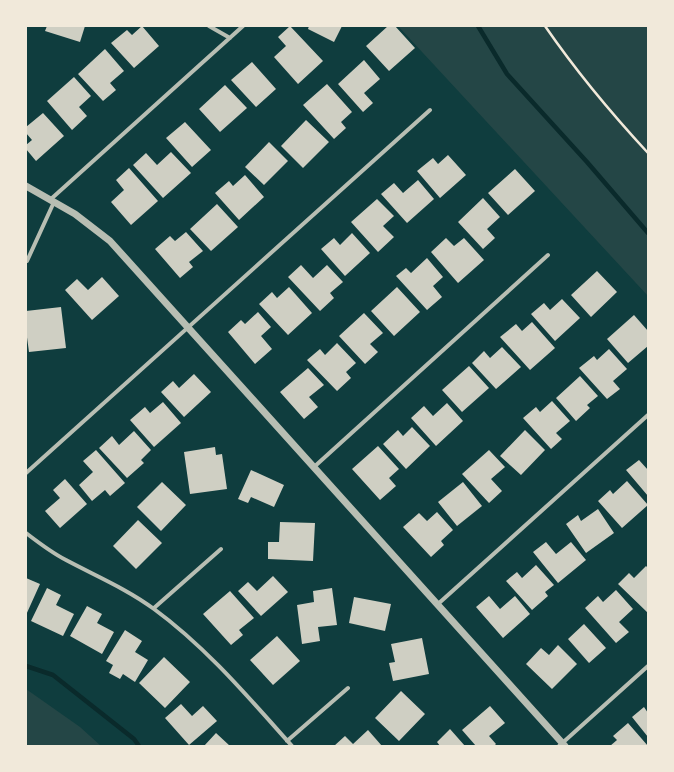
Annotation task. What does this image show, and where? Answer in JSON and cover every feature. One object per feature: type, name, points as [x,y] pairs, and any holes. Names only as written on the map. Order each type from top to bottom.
[{"type":"street","points":[[209,26],[230,38]]},
{"type":"street","points":[[27,261],[53,200],[243,26]]},
{"type":"street","points":[[26,472],[430,110]]},
{"type":"street","points":[[26,186],[53,200],[75,214],[110,240],[438,604],[562,745],[648,666]]},
{"type":"street","points":[[314,467],[548,255]]},
{"type":"street","points":[[438,604],[648,415]]},
{"type":"street","points":[[26,533],[44,547],[65,560],[117,586],[154,608],[198,644],[292,746]]},
{"type":"street","points":[[154,608],[221,549]]},
{"type":"street","points":[[287,741],[348,688]]},
{"type":"path","points":[[545,26],[566,56],[612,113],[648,153]]},
{"type":"shaded area","points":[[398,26],[648,26],[648,296]]},
{"type":"shaded area","points":[[26,689],[80,727],[101,746],[26,746]]},
{"type":"building","points":[[47,26],[85,26],[80,42],[45,31]]},
{"type":"building","points":[[142,26],[159,46],[134,68],[111,43],[127,30],[132,35]]},
{"type":"building","points":[[290,26],[323,61],[298,84],[274,57],[286,46],[278,37]]},
{"type":"building","points":[[309,26],[342,26],[334,42],[308,29]]},
{"type":"building","points":[[388,26],[395,26],[415,48],[389,71],[366,46]]},
{"type":"building","points":[[105,49],[124,71],[110,83],[116,90],[103,101],[78,74]]},
{"type":"building","points":[[364,60],[380,79],[364,93],[373,103],[363,112],[338,84]]},
{"type":"building","points":[[252,62],[276,89],[256,107],[231,80]]},
{"type":"building","points":[[74,77],[91,96],[79,107],[87,116],[72,130],[47,101]]},
{"type":"building","points":[[327,84],[352,112],[341,122],[346,128],[334,139],[303,105]]},
{"type":"building","points":[[225,85],[247,108],[220,132],[199,109]]},
{"type":"building","points":[[43,113],[64,136],[36,161],[26,149],[26,145],[32,140],[26,133],[26,127]]},
{"type":"building","points":[[306,120],[329,142],[303,168],[281,146]]},
{"type":"building","points":[[185,122],[211,150],[192,167],[166,138]]},
{"type":"building","points":[[269,142],[288,161],[264,185],[245,167]]},
{"type":"building","points":[[171,152],[191,173],[163,198],[133,165],[146,153],[157,165]]},
{"type":"building","points":[[448,155],[466,175],[440,198],[417,171],[433,158],[438,164]]},
{"type":"building","points":[[129,168],[158,201],[131,225],[111,202],[124,190],[116,180]]},
{"type":"building","points":[[515,169],[535,191],[508,215],[488,193]]},
{"type":"building","points":[[245,175],[264,197],[239,220],[215,193],[229,181],[233,186]]},
{"type":"building","points":[[418,180],[434,199],[407,223],[381,194],[394,183],[403,193]]},
{"type":"building","points":[[483,198],[500,217],[487,229],[495,238],[483,249],[458,222]]},
{"type":"building","points":[[377,199],[394,216],[383,226],[394,237],[378,252],[351,222]]},
{"type":"building","points":[[217,204],[238,227],[211,251],[190,229]]},
{"type":"building","points":[[186,232],[203,251],[189,262],[193,267],[180,278],[155,249],[170,236],[175,241]]},
{"type":"building","points":[[352,233],[370,253],[345,276],[321,249],[334,238],[340,245]]},
{"type":"building","points":[[446,238],[454,246],[464,238],[484,260],[458,283],[431,252]]},
{"type":"building","points":[[427,258],[443,277],[433,286],[442,297],[427,310],[396,276],[406,268],[411,273]]},
{"type":"building","points":[[301,265],[313,278],[327,265],[343,282],[330,293],[334,298],[320,311],[288,277]]},
{"type":"building","points":[[597,271],[617,292],[591,317],[571,295]]},
{"type":"building","points":[[102,277],[119,296],[92,320],[65,290],[77,279],[88,290]]},
{"type":"building","points":[[289,287],[312,313],[288,335],[259,304],[272,292],[277,298]]},
{"type":"building","points":[[397,287],[420,312],[394,336],[371,311]]},
{"type":"building","points":[[562,299],[580,318],[555,341],[531,314],[544,303],[550,310]]},
{"type":"building","points":[[61,307],[66,348],[29,352],[26,330],[26,311]]},
{"type":"building","points":[[258,312],[271,327],[261,336],[272,349],[255,364],[228,332],[241,320],[245,324]]},
{"type":"building","points":[[364,313],[383,333],[370,344],[378,352],[365,364],[339,336]]},
{"type":"building","points":[[634,315],[648,331],[648,346],[628,363],[607,339]]},
{"type":"building","points":[[532,322],[555,348],[530,370],[500,337],[516,324],[522,331]]},
{"type":"building","points":[[337,343],[356,363],[346,372],[351,378],[337,391],[307,360],[320,349],[325,355]]},
{"type":"building","points":[[502,347],[521,367],[496,389],[472,363],[484,351],[490,358]]},
{"type":"building","points":[[609,349],[627,369],[613,381],[620,389],[607,399],[579,368],[594,356],[597,360]]},
{"type":"building","points":[[469,366],[489,388],[462,412],[442,390]]},
{"type":"building","points":[[308,368],[324,385],[309,397],[318,407],[304,419],[280,392]]},
{"type":"building","points":[[194,374],[211,392],[184,417],[161,392],[173,381],[179,388]]},
{"type":"building","points":[[580,376],[598,396],[587,405],[590,408],[576,421],[556,398]]},
{"type":"building","points":[[552,401],[570,421],[556,433],[562,439],[551,449],[523,418],[536,407],[540,412]]},
{"type":"building","points":[[163,402],[181,423],[154,447],[130,420],[145,407],[150,413]]},
{"type":"building","points":[[447,403],[463,421],[436,446],[411,418],[424,406],[433,416]]},
{"type":"building","points":[[412,427],[430,446],[406,469],[383,444],[398,430],[403,436]]},
{"type":"building","points":[[525,430],[545,450],[521,475],[500,456]]},
{"type":"building","points":[[134,431],[151,450],[141,460],[144,463],[127,478],[99,448],[112,436],[119,445]]},
{"type":"building","points":[[378,446],[399,469],[389,478],[396,486],[380,500],[352,469]]},
{"type":"building","points":[[215,447],[216,455],[222,454],[227,489],[190,494],[184,452]]},
{"type":"building","points":[[96,450],[125,483],[110,496],[105,490],[92,501],[79,485],[93,472],[83,461]]},
{"type":"building","points":[[489,450],[505,467],[491,479],[502,491],[489,503],[462,474]]},
{"type":"building","points":[[639,460],[648,470],[648,496],[626,470]]},
{"type":"building","points":[[251,470],[284,485],[274,507],[251,497],[248,503],[238,499]]},
{"type":"building","points":[[65,479],[87,504],[60,528],[45,511],[60,498],[53,490]]},
{"type":"building","points":[[627,481],[648,505],[622,528],[598,501],[610,490],[613,494]]},
{"type":"building","points":[[162,482],[186,505],[161,531],[137,507]]},
{"type":"building","points":[[463,482],[482,506],[457,526],[438,502]]},
{"type":"building","points":[[598,509],[614,533],[586,553],[566,524],[578,515],[581,521]]},
{"type":"building","points":[[437,512],[453,530],[441,541],[444,545],[431,557],[403,527],[419,513],[427,521]]},
{"type":"building","points":[[138,520],[162,543],[136,569],[113,546]]},
{"type":"building","points":[[280,522],[315,523],[313,561],[268,559],[268,542],[279,542]]},
{"type":"building","points":[[546,542],[556,554],[571,542],[586,560],[558,583],[533,552]]},
{"type":"building","points":[[536,565],[554,585],[545,592],[548,596],[532,610],[506,581],[517,572],[522,578]]},
{"type":"building","points":[[646,566],[648,568],[648,613],[618,584],[629,573],[634,578]]},
{"type":"building","points":[[273,576],[288,592],[261,616],[238,591],[248,582],[257,591]]},
{"type":"building","points":[[26,578],[40,584],[26,615]]},
{"type":"building","points":[[47,588],[61,595],[56,605],[74,614],[63,636],[31,621]]},
{"type":"building","points":[[332,588],[337,625],[318,627],[320,641],[302,644],[297,605],[314,602],[313,591]]},
{"type":"building","points":[[616,590],[633,609],[619,622],[629,632],[616,643],[585,608],[598,596],[603,602]]},
{"type":"building","points":[[230,591],[254,618],[239,630],[243,635],[231,645],[203,614]]},
{"type":"building","points":[[489,596],[500,609],[515,596],[530,614],[503,638],[476,607]]},
{"type":"building","points":[[354,597],[391,604],[385,631],[349,623]]},
{"type":"building","points":[[87,606],[102,614],[97,623],[114,632],[102,654],[70,636]]},
{"type":"building","points":[[584,624],[606,648],[589,663],[568,639]]},
{"type":"building","points":[[125,630],[142,641],[135,652],[148,660],[135,682],[123,674],[120,679],[109,673],[113,665],[106,661]]},
{"type":"building","points":[[277,636],[300,661],[273,685],[250,660]]},
{"type":"building","points":[[422,638],[429,674],[393,681],[389,663],[395,662],[391,644]]},
{"type":"building","points":[[558,645],[577,664],[552,689],[526,664],[541,648],[549,655]]},
{"type":"building","points":[[164,657],[190,682],[165,708],[139,683]]},
{"type":"building","points":[[401,691],[425,714],[399,741],[375,718]]},
{"type":"building","points":[[181,704],[192,716],[203,706],[217,721],[189,745],[165,718]]},
{"type":"building","points":[[490,706],[505,723],[489,736],[496,744],[494,746],[476,746],[462,730]]},
{"type":"building","points":[[644,707],[648,713],[648,737],[632,717]]},
{"type":"building","points":[[628,723],[648,746],[610,746],[617,740],[613,736]]},
{"type":"building","points":[[450,729],[465,746],[440,746],[437,742]]},
{"type":"building","points":[[368,730],[382,746],[334,746],[345,736],[353,744]]},
{"type":"building","points":[[216,733],[230,746],[204,746]]},
{"type":"waterway","points":[[478,26],[507,74],[587,162],[648,233]]},
{"type":"waterway","points":[[26,666],[53,675],[134,739],[139,746]]}]
